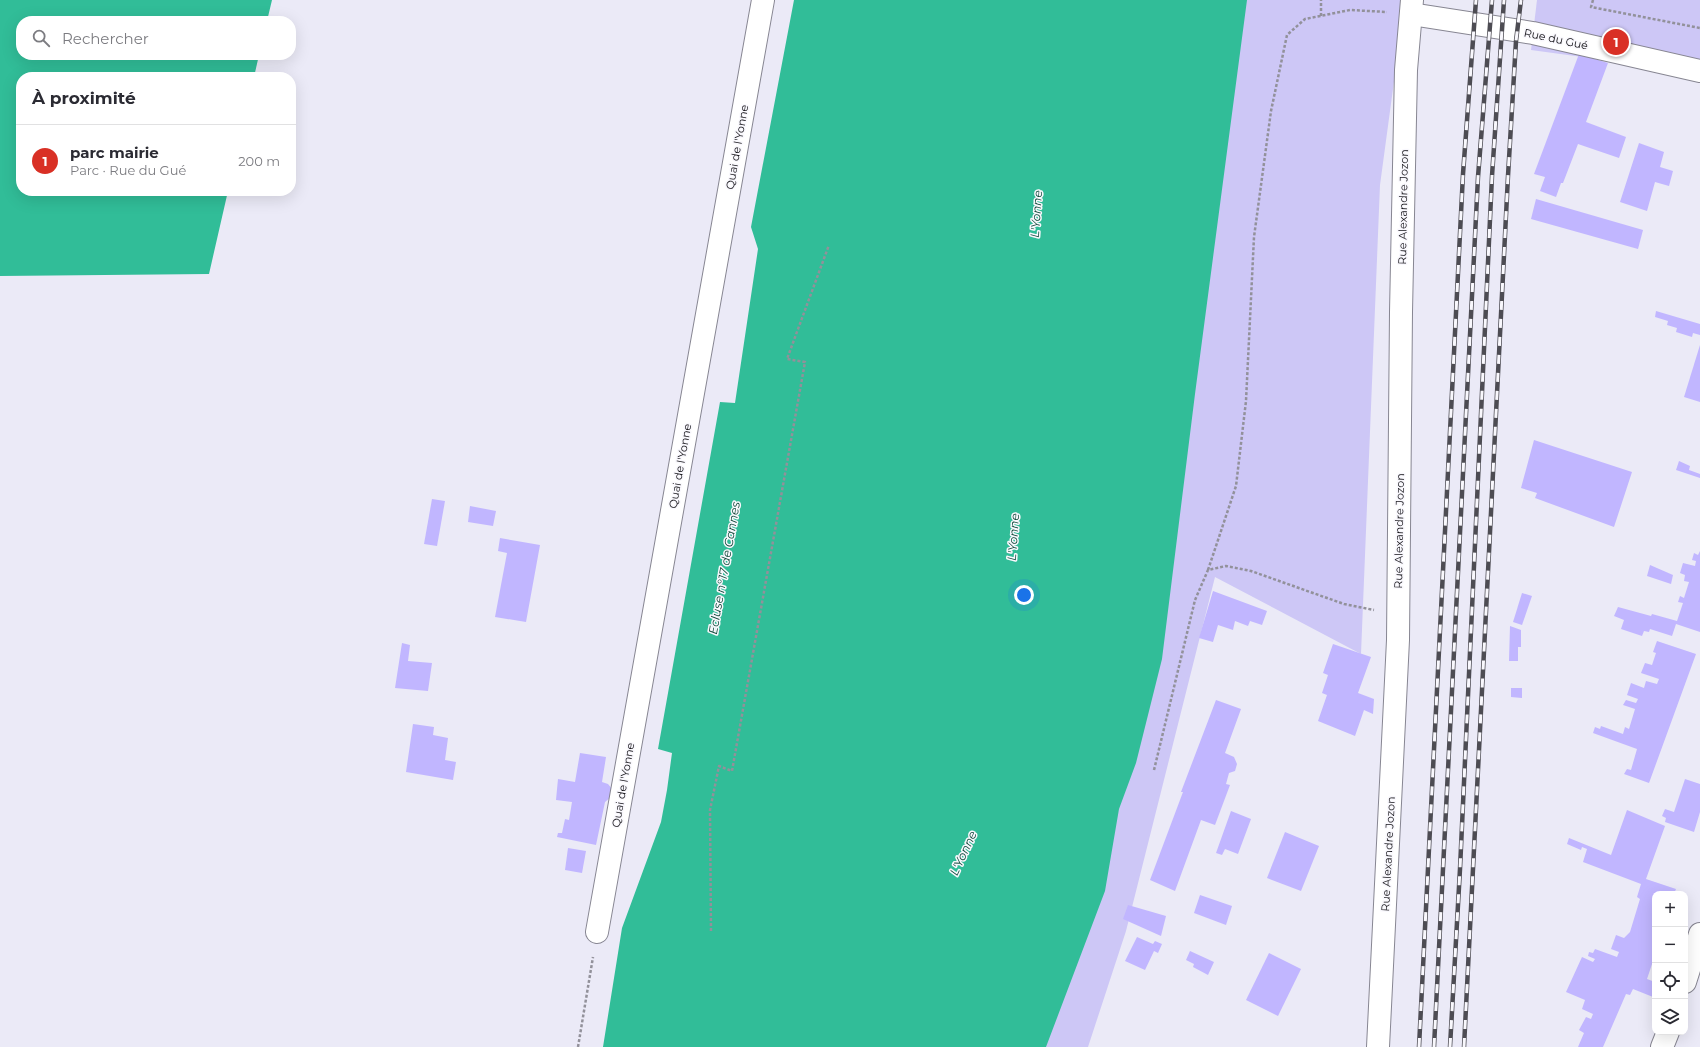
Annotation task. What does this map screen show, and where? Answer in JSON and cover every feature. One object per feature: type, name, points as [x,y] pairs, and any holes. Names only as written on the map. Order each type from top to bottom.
[{"type":"street","name":"Quai de l'Yonne","points":[[597,932],[763,0]]},
{"type":"street","name":"Rue du Gué","points":[[1411,7],[1700,71]]},
{"type":"street","name":"Rue Alexandre Jozon","points":[[1378,1047],[1398,615],[1401,312],[1406,77],[1411,7]]},
{"type":"street","points":[[1688,972],[1700,934]]},
{"type":"street","points":[[1662,1047],[1667,1035]]},
{"type":"path","points":[[1321,0],[1321,16]]},
{"type":"path","points":[[1593,0],[1591,7],[1700,28]]},
{"type":"path","points":[[1154,770],[1195,600],[1208,570],[1236,486],[1246,401],[1254,237],[1271,111],[1287,35],[1305,19],[1350,10],[1411,7]]},
{"type":"path","points":[[711,931],[710,810],[719,766],[732,771],[804,362],[787,359],[829,245]]},
{"type":"path","points":[[1208,570],[1226,566],[1251,571],[1344,604],[1398,615]]},
{"type":"path","points":[[578,1047],[597,932]]},
{"type":"shaded area","points":[[1242,0],[1405,0],[1380,185],[1361,654],[1215,577],[1126,931],[1088,1047],[1036,1047]]},
{"type":"shaded area","points":[[1537,0],[1700,0],[1700,73],[1531,50]]},
{"type":"water","points":[[0,0],[272,0],[268,16],[16,16],[16,60],[258,60],[255,72],[16,72],[16,196],[227,196],[209,274],[0,276]]},
{"type":"water","points":[[794,0],[1247,0],[1162,659],[1136,763],[1119,809],[1105,891],[1046,1047],[603,1047],[622,928],[661,822],[667,790],[672,753],[658,749],[720,402],[735,403],[758,249],[751,227]]},
{"type":"building","points":[[1579,54],[1608,63],[1586,122],[1626,137],[1619,158],[1578,144],[1556,197],[1540,191],[1545,177],[1534,174]]},
{"type":"building","points":[[1639,143],[1664,152],[1660,167],[1673,171],[1669,186],[1655,182],[1647,211],[1620,202]]},
{"type":"building","points":[[1536,199],[1643,230],[1638,249],[1531,219]]},
{"type":"building","points":[[1656,311],[1700,324],[1700,335],[1693,333],[1692,337],[1676,332],[1677,328],[1667,325],[1668,321],[1655,317]]},
{"type":"building","points":[[1700,345],[1700,402],[1684,397]]},
{"type":"building","points":[[1534,440],[1632,472],[1614,527],[1535,498],[1537,493],[1521,488]]},
{"type":"building","points":[[1679,461],[1690,466],[1689,470],[1700,474],[1700,478],[1676,470]]},
{"type":"building","points":[[432,499],[445,501],[437,546],[424,544]]},
{"type":"building","points":[[470,506],[496,511],[493,526],[468,522]]},
{"type":"building","points":[[500,538],[540,545],[526,622],[495,617],[507,553],[498,551]]},
{"type":"building","points":[[1700,551],[1700,632],[1676,624],[1672,636],[1650,629],[1649,632],[1644,631],[1642,636],[1621,629],[1624,620],[1614,616],[1618,607],[1677,621],[1683,603],[1678,602],[1680,596],[1684,598],[1689,582],[1684,581],[1685,575],[1680,573],[1683,563],[1695,566],[1696,561],[1692,560],[1694,553],[1698,555]]},
{"type":"building","points":[[1650,565],[1673,575],[1671,584],[1647,576]]},
{"type":"building","points":[[1213,591],[1267,611],[1262,625],[1250,621],[1248,626],[1235,621],[1233,630],[1218,625],[1213,642],[1199,638]]},
{"type":"building","points":[[1522,593],[1532,596],[1522,625],[1513,622]]},
{"type":"building","points":[[1510,626],[1521,630],[1521,647],[1518,647],[1518,661],[1509,661]]},
{"type":"building","points":[[1657,641],[1696,654],[1649,783],[1624,774],[1627,769],[1631,770],[1637,749],[1593,733],[1595,727],[1600,729],[1601,726],[1623,734],[1625,727],[1629,729],[1635,709],[1623,705],[1626,700],[1636,703],[1638,699],[1627,695],[1631,683],[1644,688],[1646,681],[1657,684],[1659,679],[1641,673],[1645,663],[1652,665],[1656,653],[1653,652]]},
{"type":"building","points":[[402,643],[410,645],[408,661],[432,663],[428,691],[395,688]]},
{"type":"building","points":[[1333,644],[1371,657],[1358,693],[1374,699],[1373,714],[1364,710],[1355,736],[1318,721],[1327,695],[1322,693],[1328,675],[1323,673]]},
{"type":"building","points":[[1511,688],[1522,688],[1522,698],[1511,697]]},
{"type":"building","points":[[1216,700],[1241,709],[1225,753],[1234,757],[1237,764],[1235,771],[1229,773],[1226,784],[1230,785],[1215,825],[1201,820],[1175,891],[1150,880]]},
{"type":"building","points":[[413,724],[434,727],[433,735],[448,738],[445,760],[456,762],[453,780],[406,772]]},
{"type":"building","points":[[580,753],[606,757],[602,782],[608,784],[612,789],[611,797],[605,802],[596,845],[557,837],[558,833],[562,833],[565,819],[569,820],[572,802],[556,800],[558,779],[575,782]]},
{"type":"building","points":[[1685,779],[1700,784],[1700,812],[1694,832],[1665,822],[1666,818],[1662,816],[1665,809],[1674,812]]},
{"type":"building","points":[[1627,810],[1665,826],[1646,879],[1676,889],[1675,891],[1652,891],[1652,964],[1647,979],[1652,981],[1652,997],[1633,989],[1630,995],[1626,994],[1603,1047],[1578,1047],[1584,1033],[1579,1030],[1586,1017],[1591,1019],[1593,1014],[1582,1009],[1585,1000],[1566,992],[1582,957],[1593,962],[1595,959],[1588,956],[1589,952],[1593,953],[1595,949],[1617,957],[1619,952],[1611,949],[1616,935],[1624,938],[1630,932],[1640,899],[1637,897],[1641,884],[1583,862],[1587,849],[1582,847],[1581,850],[1567,844],[1569,838],[1611,855]]},
{"type":"building","points":[[1231,811],[1251,819],[1238,854],[1225,849],[1222,855],[1216,853]]},
{"type":"building","points":[[1285,832],[1319,846],[1301,891],[1267,878]]},
{"type":"building","points":[[568,848],[586,851],[582,873],[565,870]]},
{"type":"building","points":[[1200,895],[1232,906],[1226,925],[1194,913]]},
{"type":"building","points":[[1128,905],[1166,916],[1161,936],[1123,919]]},
{"type":"building","points":[[1137,937],[1153,944],[1155,941],[1162,944],[1158,953],[1154,951],[1145,970],[1125,961]]},
{"type":"building","points":[[1190,951],[1214,962],[1208,975],[1193,967],[1194,964],[1186,960]]},
{"type":"building","points":[[1269,953],[1301,969],[1278,1016],[1246,1000]]},
{"type":"railway","points":[[1419,1047],[1463,174],[1476,0]]},
{"type":"railway","points":[[1434,1047],[1478,177],[1492,0]]},
{"type":"railway","points":[[1450,1047],[1460,869],[1492,176],[1504,0]]},
{"type":"railway","points":[[1464,1047],[1508,176],[1516,41],[1521,0]]},
{"type":"place","name":"parc mairie","points":[[1616,42]]},
{"type":"water label","name":"L'Yonne","points":[[1036,214]]},
{"type":"water label","name":"L'Yonne","points":[[1013,537]]},
{"type":"water label","name":"Ecluse n°17 de Cannes","points":[[724,568]]},
{"type":"water label","name":"L'Yonne","points":[[963,853]]}]
